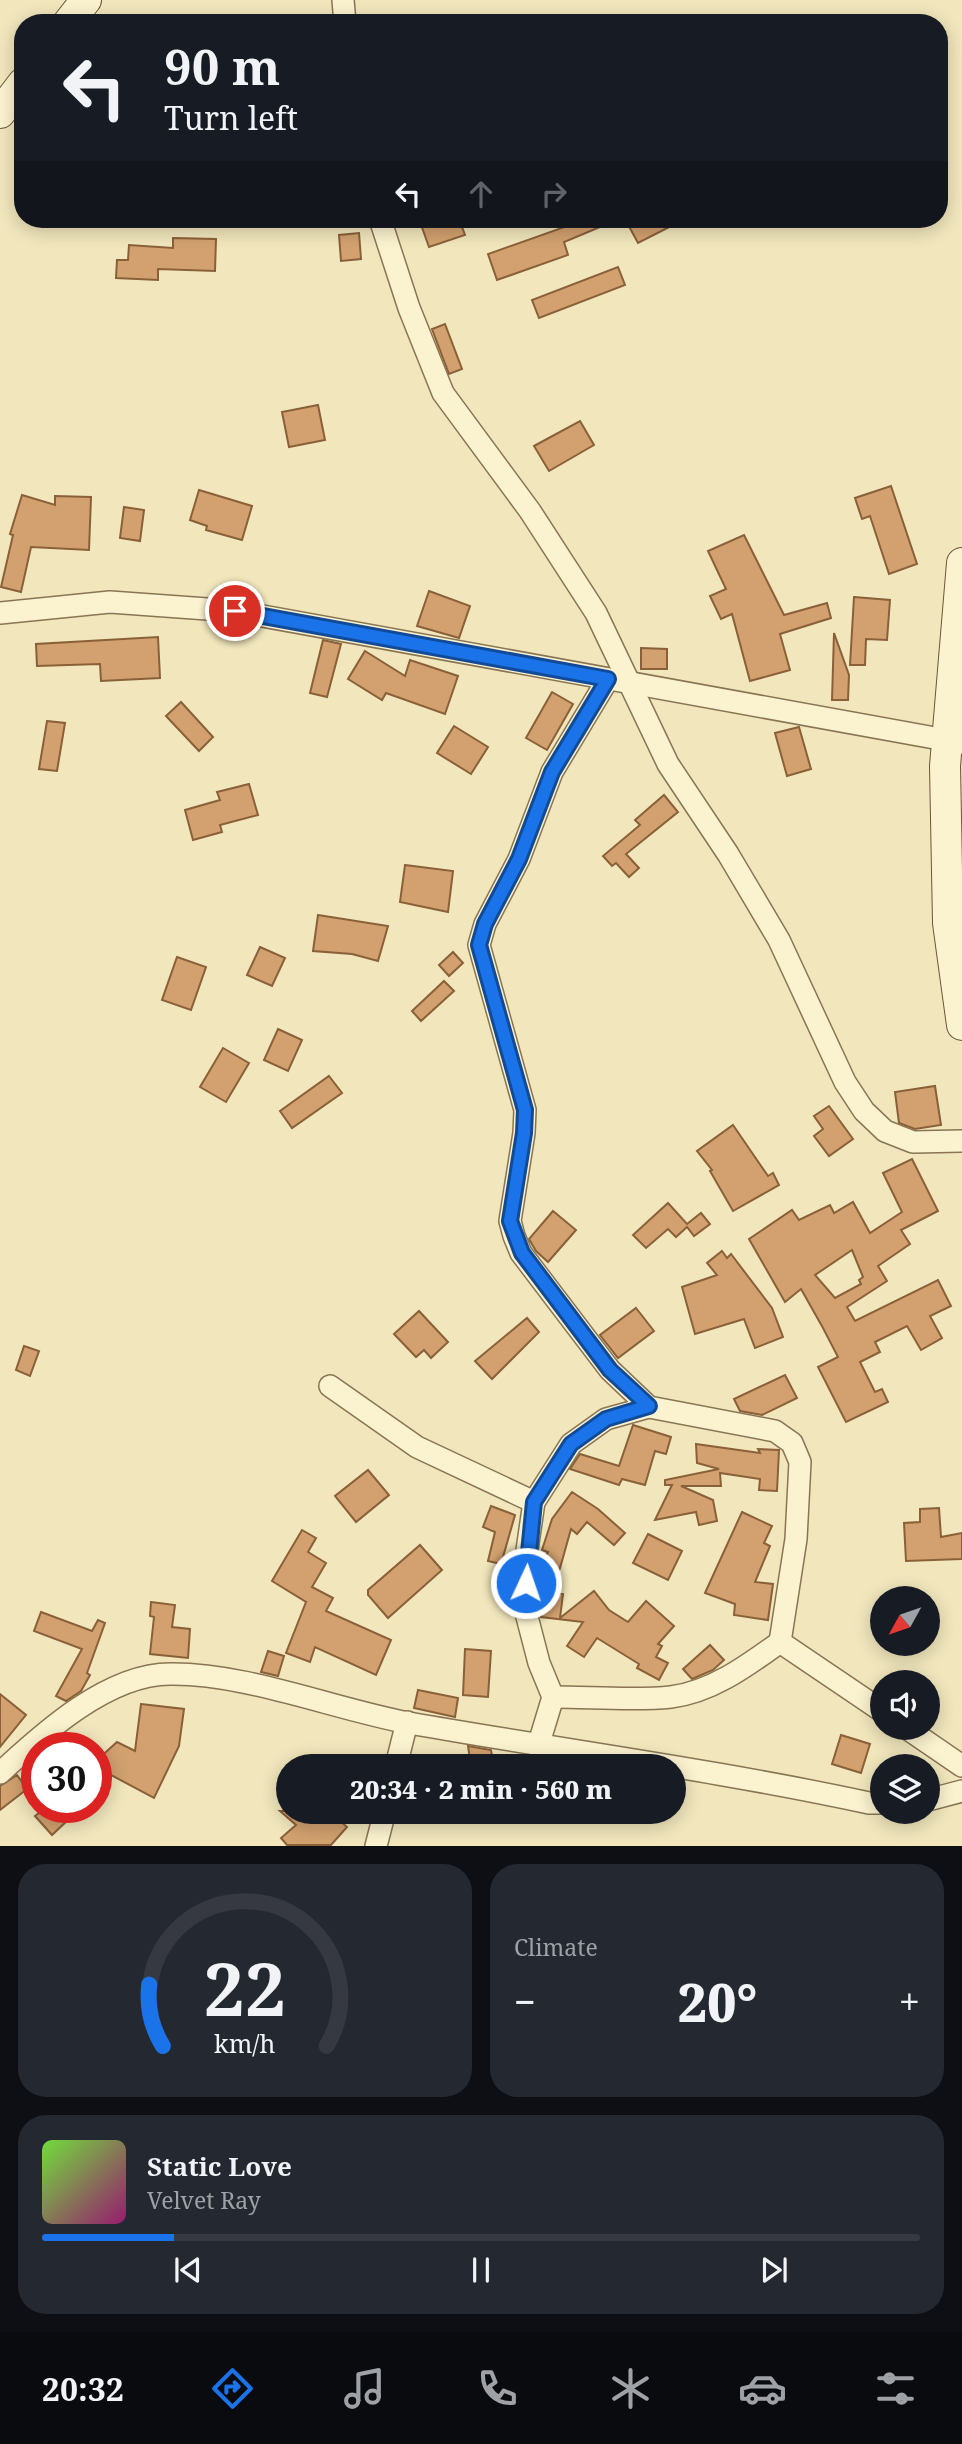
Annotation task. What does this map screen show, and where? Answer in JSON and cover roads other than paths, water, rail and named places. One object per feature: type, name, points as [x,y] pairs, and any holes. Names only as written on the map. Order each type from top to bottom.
[{"type":"main road","points":[[75,14],[86,0]]},
{"type":"main road","points":[[0,113],[14,95]]},
{"type":"main road","points":[[962,563],[948,923],[962,1025]]},
{"type":"street","points":[[383,228],[409,308],[443,393],[530,511],[589,602],[611,641],[618,681],[779,940],[845,1082],[864,1111],[885,1131],[913,1142],[962,1141]]},
{"type":"street","points":[[0,613],[110,602],[235,611],[954,742]]},
{"type":"street","points":[[618,681],[552,772],[519,859],[485,924],[479,945],[525,1110],[510,1221],[514,1236],[522,1253],[610,1370],[649,1406]]},
{"type":"street","points":[[330,1386],[417,1447],[534,1502]]},
{"type":"street","points":[[539,1743],[553,1697],[539,1663],[525,1609],[526,1557],[534,1502],[571,1444],[606,1419],[649,1406],[775,1431],[792,1443],[800,1462],[796,1539],[780,1642],[738,1672],[710,1685],[672,1697],[553,1697]]},
{"type":"street","points":[[780,1642],[870,1704]]},
{"type":"street","points":[[0,1773],[48,1728],[91,1702],[127,1684],[169,1674],[234,1682],[407,1722],[870,1801]]},
{"type":"street","points":[[399,1754],[407,1722]]},
{"type":"street","points":[[924,1740],[962,1766]]},
{"type":"street","points":[[940,1797],[962,1791]]},
{"type":"street","points":[[376,1846],[382,1824]]}]
